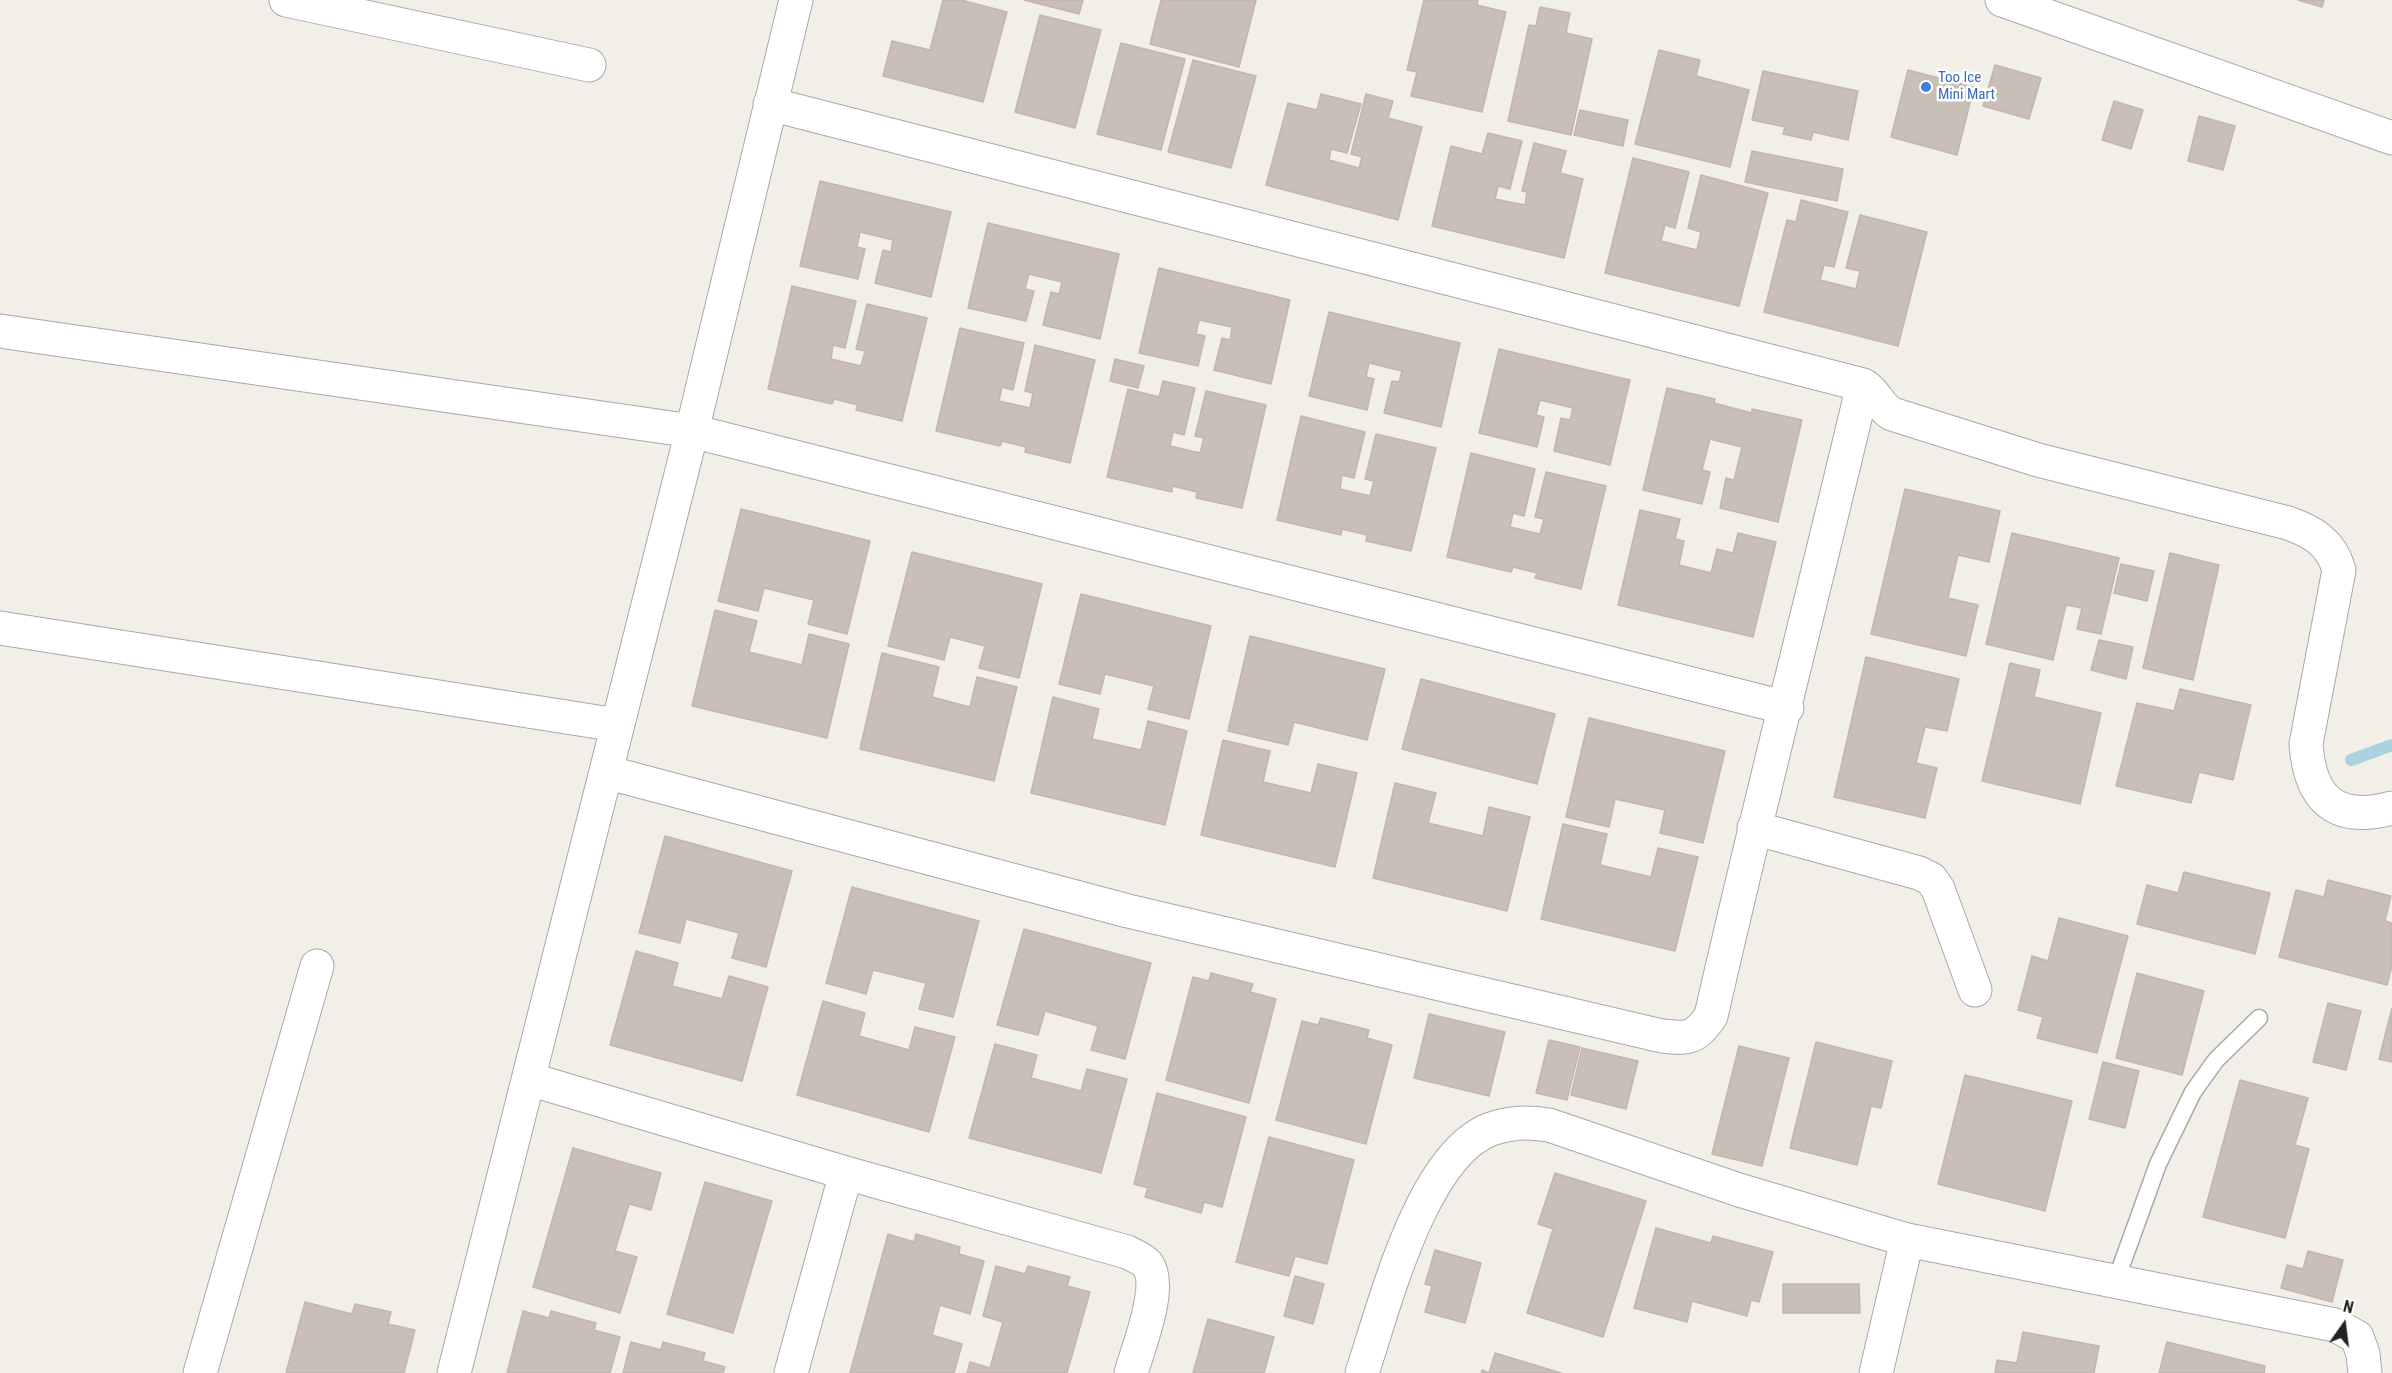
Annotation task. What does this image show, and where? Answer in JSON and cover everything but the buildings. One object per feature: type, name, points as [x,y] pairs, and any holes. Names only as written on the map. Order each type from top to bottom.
[{"type":"street","points":[[286,0],[590,64]]},
{"type":"street","points":[[454,1373],[692,431],[796,0]]},
{"type":"street","points":[[2002,0],[2392,138]]},
{"type":"street","points":[[770,104],[1863,385],[1871,389],[1885,410],[1892,414],[2038,460],[2288,523],[2314,532],[2334,553],[2339,570],[2306,744],[2308,768],[2317,790],[2336,807],[2354,814],[2392,808]]},
{"type":"street","points":[[0,331],[692,431],[1786,708]]},
{"type":"street","points":[[606,772],[1128,911],[1662,1036],[1687,1039],[1702,1029],[1711,1016],[1754,828],[1786,708],[1863,385]]},
{"type":"street","points":[[0,628],[617,725]]},
{"type":"street","points":[[1754,828],[1919,873],[1930,879],[1938,889],[1975,990]]},
{"type":"street","points":[[200,1373],[317,966]]},
{"type":"street","points":[[529,1079],[846,1173],[1127,1252],[1146,1264],[1153,1277],[1152,1298],[1131,1373]]},
{"type":"street","points":[[1362,1373],[1415,1216],[1432,1185],[1464,1148],[1488,1130],[1520,1122],[1549,1125],[1739,1190],[1907,1240],[2335,1325],[2357,1338],[2363,1354],[2365,1373]]},
{"type":"street","points":[[790,1373],[846,1173]]},
{"type":"street","points":[[1876,1373],[1907,1240]]},
{"type":"lane","points":[[2115,1283],[2158,1164],[2193,1092],[2216,1060],[2259,1018]]},
{"type":"waterway","points":[[2351,760],[2392,745]]},
{"type":"place","name":"Too Ice Mini Mart","points":[[1926,87]]}]
